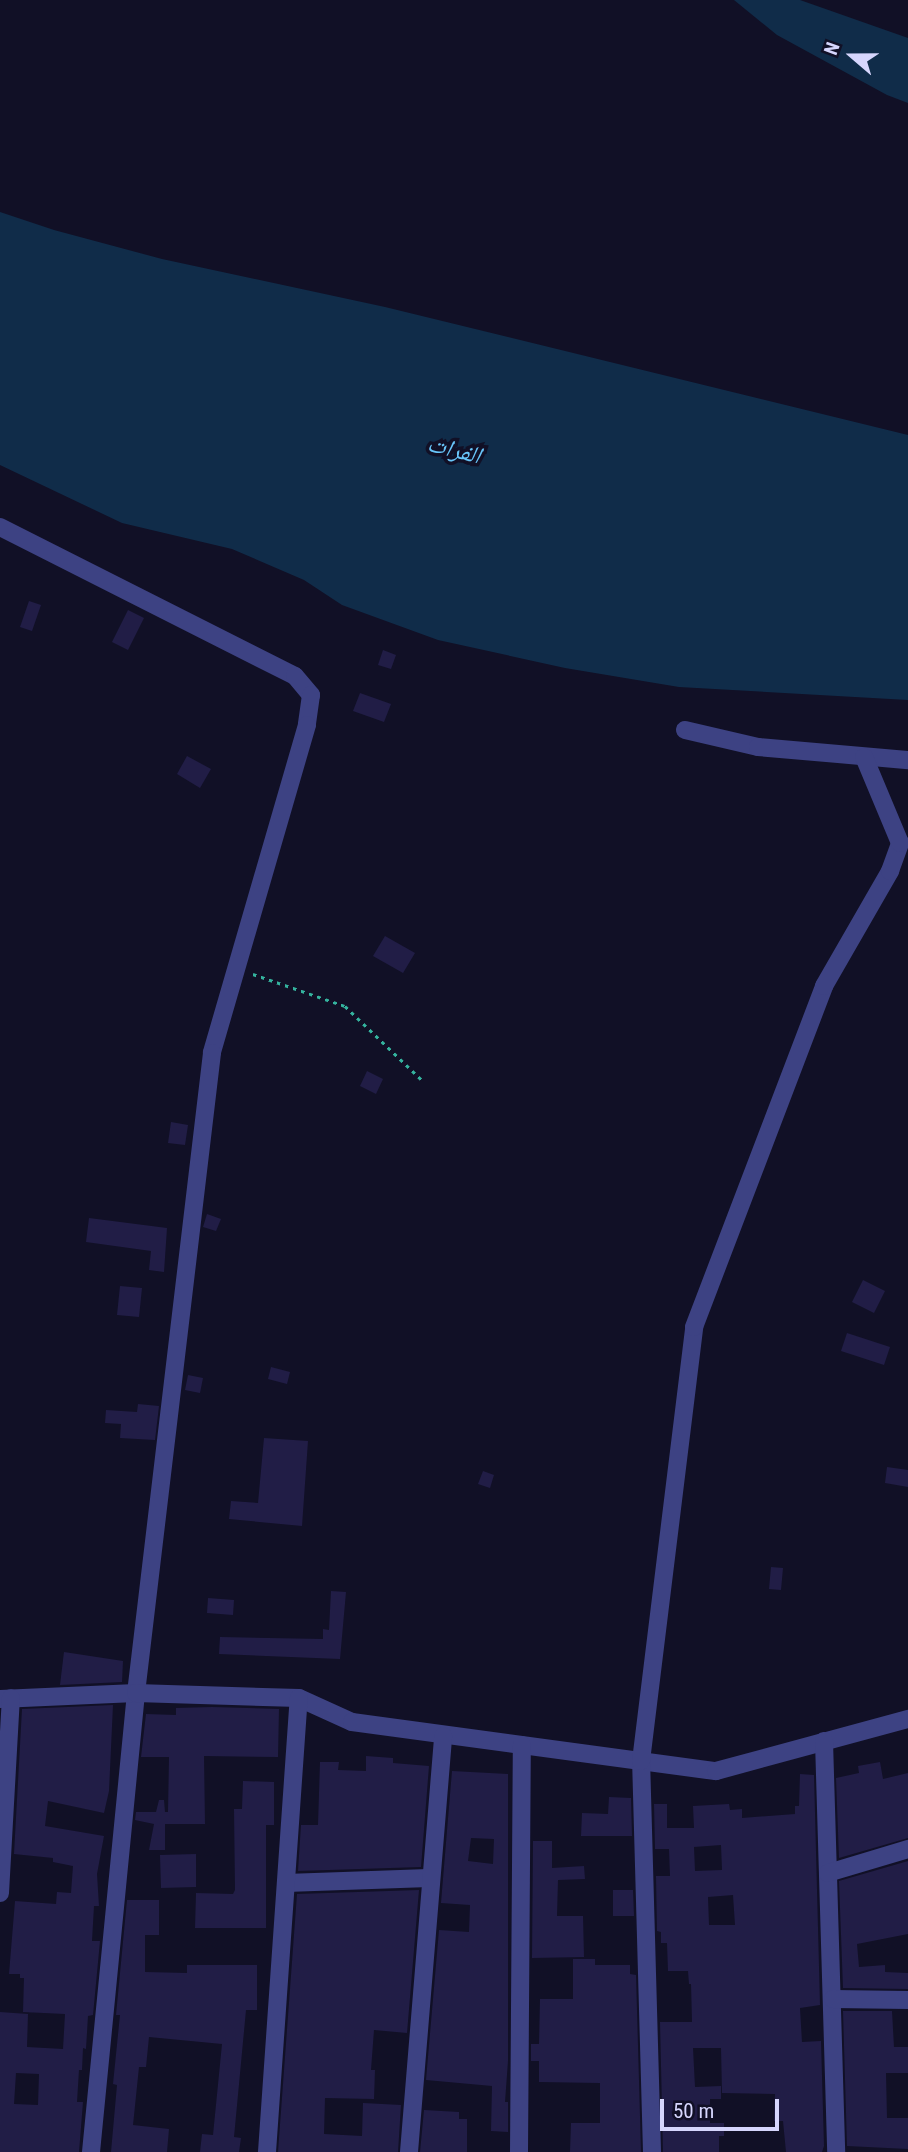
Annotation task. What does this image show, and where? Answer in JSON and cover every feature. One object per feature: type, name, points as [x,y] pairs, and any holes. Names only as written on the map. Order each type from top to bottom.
[{"type":"street","points":[[0,527],[296,676],[311,695],[307,725],[212,1053],[136,1693],[91,2152]]},
{"type":"street","points":[[685,730],[758,747],[908,761]]},
{"type":"street","points":[[652,2152],[640,1761],[694,1327],[824,986],[890,871],[900,843],[864,757]]},
{"type":"street","points":[[0,1893],[6,1699],[136,1693],[299,1698],[352,1722],[716,1771],[908,1719]]},
{"type":"street","points":[[267,2152],[299,1698]]},
{"type":"street","points":[[409,2152],[429,1878],[443,1735]]},
{"type":"street","points":[[824,1741],[834,1999],[836,2152]]},
{"type":"street","points":[[519,2152],[522,1745]]},
{"type":"street","points":[[828,1873],[908,1849]]},
{"type":"street","points":[[286,1883],[429,1878]]},
{"type":"street","points":[[834,1999],[908,2000]]},
{"type":"path","points":[[237,968],[345,1006],[424,1082]]},
{"type":"water","points":[[734,0],[800,0],[908,38],[908,103],[887,95],[777,35]]},
{"type":"water","name":"الفرات","points":[[0,212],[54,230],[162,259],[385,307],[908,435],[908,700],[679,687],[565,668],[438,640],[342,605],[304,580],[232,549],[122,523],[0,465]]},
{"type":"building","points":[[29,601],[41,605],[32,631],[20,627]]},
{"type":"building","points":[[128,610],[144,618],[128,650],[112,642]]},
{"type":"building","points":[[383,650],[396,655],[391,669],[378,665]]},
{"type":"building","points":[[360,693],[391,704],[384,722],[353,711]]},
{"type":"building","points":[[187,756],[211,769],[200,788],[177,774]]},
{"type":"building","points":[[385,936],[415,953],[403,973],[373,956]]},
{"type":"building","points":[[367,1071],[383,1079],[376,1094],[360,1086]]},
{"type":"building","points":[[171,1122],[188,1125],[185,1145],[168,1143]]},
{"type":"building","points":[[207,1214],[221,1219],[216,1231],[203,1227]]},
{"type":"building","points":[[89,1218],[167,1228],[164,1272],[149,1270],[151,1251],[86,1242]]},
{"type":"building","points":[[863,1280],[885,1291],[874,1313],[852,1302]]},
{"type":"building","points":[[120,1286],[142,1288],[139,1317],[117,1315]]},
{"type":"building","points":[[847,1333],[890,1347],[884,1365],[841,1351]]},
{"type":"building","points":[[271,1367],[290,1372],[287,1384],[268,1379]]},
{"type":"building","points":[[188,1375],[203,1378],[200,1393],[185,1390]]},
{"type":"building","points":[[138,1404],[159,1406],[155,1440],[120,1438],[121,1424],[105,1423],[106,1410],[137,1412]]},
{"type":"building","points":[[264,1438],[308,1441],[302,1526],[229,1519],[231,1501],[258,1503]]},
{"type":"building","points":[[887,1467],[908,1470],[908,1487],[885,1483]]},
{"type":"building","points":[[483,1471],[494,1475],[490,1488],[478,1484]]},
{"type":"building","points":[[771,1567],[783,1568],[781,1590],[769,1589]]},
{"type":"building","points":[[331,1591],[346,1592],[340,1659],[219,1654],[220,1637],[323,1639],[323,1629],[329,1630]]},
{"type":"building","points":[[208,1598],[234,1600],[233,1615],[207,1613]]},
{"type":"building","points":[[64,1652],[123,1661],[122,1682],[60,1685]]},
{"type":"building","points":[[113,1705],[109,1791],[104,1813],[48,1801],[45,1826],[104,1836],[97,1874],[99,1906],[94,1906],[92,1941],[100,1941],[93,2015],[88,2016],[86,2049],[83,2048],[82,2070],[79,2070],[77,2102],[83,2102],[79,2152],[0,2152],[0,2012],[28,2014],[27,2047],[63,2049],[65,2014],[23,2012],[24,1978],[20,1978],[20,1974],[9,1974],[15,1901],[56,1904],[57,1892],[71,1893],[73,1866],[53,1862],[53,1858],[14,1854],[22,1709]],"holes":[[[16,2073],[39,2074],[38,2105],[14,2104]]]},
{"type":"building","points":[[176,1708],[279,1709],[278,1757],[204,1756],[205,1824],[165,1824],[165,1850],[149,1850],[154,1824],[135,1820],[136,1812],[156,1812],[159,1800],[164,1800],[165,1812],[168,1812],[169,1757],[141,1757],[146,1714],[176,1715]]},
{"type":"building","points":[[366,1756],[393,1758],[393,1763],[429,1766],[421,1867],[298,1871],[301,1825],[318,1825],[320,1762],[339,1762],[338,1770],[366,1771]]},
{"type":"building","points":[[880,1762],[883,1779],[908,1773],[908,1838],[839,1858],[836,1778],[859,1773],[858,1766]]},
{"type":"building","points":[[452,1771],[508,1774],[508,2061],[505,2102],[508,2102],[508,2132],[491,2131],[492,2086],[426,2080],[439,1930],[469,1932],[470,1905],[441,1903]],"holes":[[[471,1838],[494,1839],[493,1864],[468,1861]]]},
{"type":"building","points":[[800,1774],[814,1775],[820,2005],[800,2008],[802,2042],[821,2041],[822,2152],[786,2152],[783,2121],[774,2121],[775,2094],[722,2093],[721,2048],[693,2048],[695,2087],[721,2086],[721,2099],[710,2099],[710,2123],[724,2123],[724,2136],[719,2136],[719,2152],[663,2152],[660,2022],[692,2022],[688,1971],[668,1971],[667,1943],[661,1943],[661,1932],[657,1931],[656,1876],[670,1876],[669,1849],[655,1849],[654,1804],[667,1804],[667,1828],[694,1828],[693,1806],[729,1804],[730,1810],[742,1809],[742,1818],[795,1814],[795,1806],[799,1806]],"holes":[[[721,1845],[722,1870],[695,1871],[694,1847]],[[733,1895],[735,1925],[709,1925],[708,1897]]]},
{"type":"building","points":[[243,1781],[274,1782],[274,1825],[266,1825],[266,1928],[195,1928],[196,1893],[233,1894],[235,1890],[234,1809],[242,1809]]},
{"type":"building","points":[[609,1797],[631,1798],[632,1836],[581,1836],[582,1813],[608,1814]]},
{"type":"building","points":[[533,1841],[552,1841],[552,1868],[584,1866],[585,1879],[558,1880],[557,1916],[583,1916],[584,1957],[532,1958]]},
{"type":"building","points":[[196,1854],[196,1887],[161,1888],[160,1855]]},
{"type":"building","points":[[908,1861],[908,1934],[857,1944],[859,1967],[885,1965],[885,1972],[908,1973],[908,1989],[843,1988],[839,1881]]},
{"type":"building","points":[[419,1890],[407,2033],[374,2030],[371,2070],[375,2070],[374,2099],[325,2098],[324,2134],[362,2136],[363,2103],[401,2105],[398,2152],[278,2152],[297,1894]]},
{"type":"building","points":[[613,1890],[633,1890],[634,1916],[613,1916]]},
{"type":"building","points":[[127,1900],[159,1900],[159,1935],[145,1935],[145,1972],[187,1973],[187,1965],[257,1965],[257,2010],[246,2010],[234,2137],[241,2138],[239,2152],[200,2152],[202,2134],[213,2135],[222,2044],[149,2037],[146,2067],[139,2067],[133,2125],[169,2129],[167,2152],[111,2152],[117,2085],[113,2084],[120,2015],[116,2015]]},
{"type":"building","points":[[573,1959],[595,1959],[595,1965],[630,1965],[630,1974],[636,1975],[641,2152],[570,2152],[571,2123],[600,2123],[600,2083],[539,2082],[539,2061],[531,2061],[531,2044],[539,2044],[540,1999],[573,1999]]},
{"type":"building","points":[[843,2011],[892,2011],[894,2047],[908,2047],[908,2073],[886,2073],[887,2118],[908,2118],[908,2149],[847,2146]]},
{"type":"building","points":[[424,2110],[459,2112],[459,2119],[467,2119],[467,2152],[420,2152]]}]
